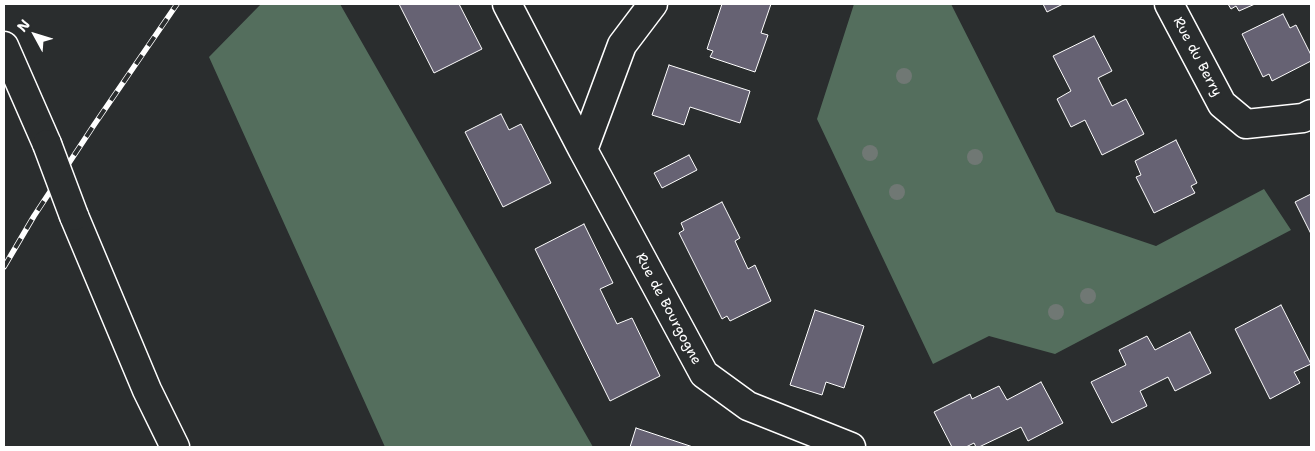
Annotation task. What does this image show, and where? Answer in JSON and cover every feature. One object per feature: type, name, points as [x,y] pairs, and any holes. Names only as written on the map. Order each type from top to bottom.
[{"type":"street","name":"Rue de Bourgogne","points":[[506,4],[704,374],[748,406],[851,447]]},
{"type":"street","points":[[583,150],[622,45],[654,4]]},
{"type":"street","name":"Rue du Berry","points":[[1170,4],[1222,104],[1246,124],[1303,118],[1311,114]]},
{"type":"street","points":[[4,46],[47,144],[74,216],[147,390],[174,447]]},
{"type":"green space","points":[[261,4],[340,4],[593,447],[385,447],[209,57]]},
{"type":"green space","points":[[854,4],[951,4],[1056,212],[1156,246],[1264,189],[1291,230],[1055,354],[989,336],[933,364],[817,119]]},
{"type":"building","points":[[399,4],[459,4],[482,49],[434,73]]},
{"type":"building","points":[[722,4],[771,4],[761,33],[768,35],[755,72],[710,57],[713,51],[707,49]]},
{"type":"building","points":[[1043,4],[1063,4],[1047,12]]},
{"type":"building","points":[[1228,4],[1255,4],[1239,11],[1236,6],[1231,9]]},
{"type":"building","points":[[1283,14],[1290,28],[1296,25],[1311,55],[1311,61],[1272,81],[1269,74],[1263,77],[1242,34]]},
{"type":"building","points":[[1094,36],[1112,71],[1098,78],[1112,106],[1126,99],[1144,134],[1102,155],[1085,120],[1071,127],[1057,99],[1071,91],[1053,56]]},
{"type":"building","points":[[669,65],[750,91],[740,123],[690,107],[684,125],[652,115]]},
{"type":"building","points":[[501,114],[509,130],[521,124],[551,183],[503,207],[465,132]]},
{"type":"building","points":[[1176,140],[1197,183],[1191,186],[1195,193],[1154,213],[1136,177],[1141,175],[1135,161]]},
{"type":"building","points":[[689,155],[697,170],[662,188],[654,173]]},
{"type":"building","points":[[1311,194],[1311,234],[1295,202]]},
{"type":"building","points":[[722,202],[740,238],[735,241],[748,269],[755,265],[771,301],[730,321],[727,316],[722,319],[679,233],[684,230],[681,223]]},
{"type":"building","points":[[584,224],[613,283],[600,289],[617,324],[632,318],[660,376],[610,401],[535,249]]},
{"type":"building","points":[[1281,305],[1311,364],[1294,372],[1300,383],[1270,399],[1235,329]]},
{"type":"building","points":[[815,310],[864,326],[844,388],[826,382],[822,395],[790,385]]},
{"type":"building","points":[[1190,332],[1211,373],[1175,391],[1168,377],[1140,391],[1147,406],[1112,423],[1091,382],[1126,365],[1119,350],[1147,336],[1155,350]]},
{"type":"building","points":[[1041,382],[1063,423],[1028,441],[1021,427],[979,447],[976,447],[974,443],[966,447],[952,447],[934,412],[970,394],[972,399],[999,386],[1007,400]]},
{"type":"building","points":[[636,428],[693,447],[630,447]]},
{"type":"railway","points":[[4,267],[34,216],[177,4]]}]
